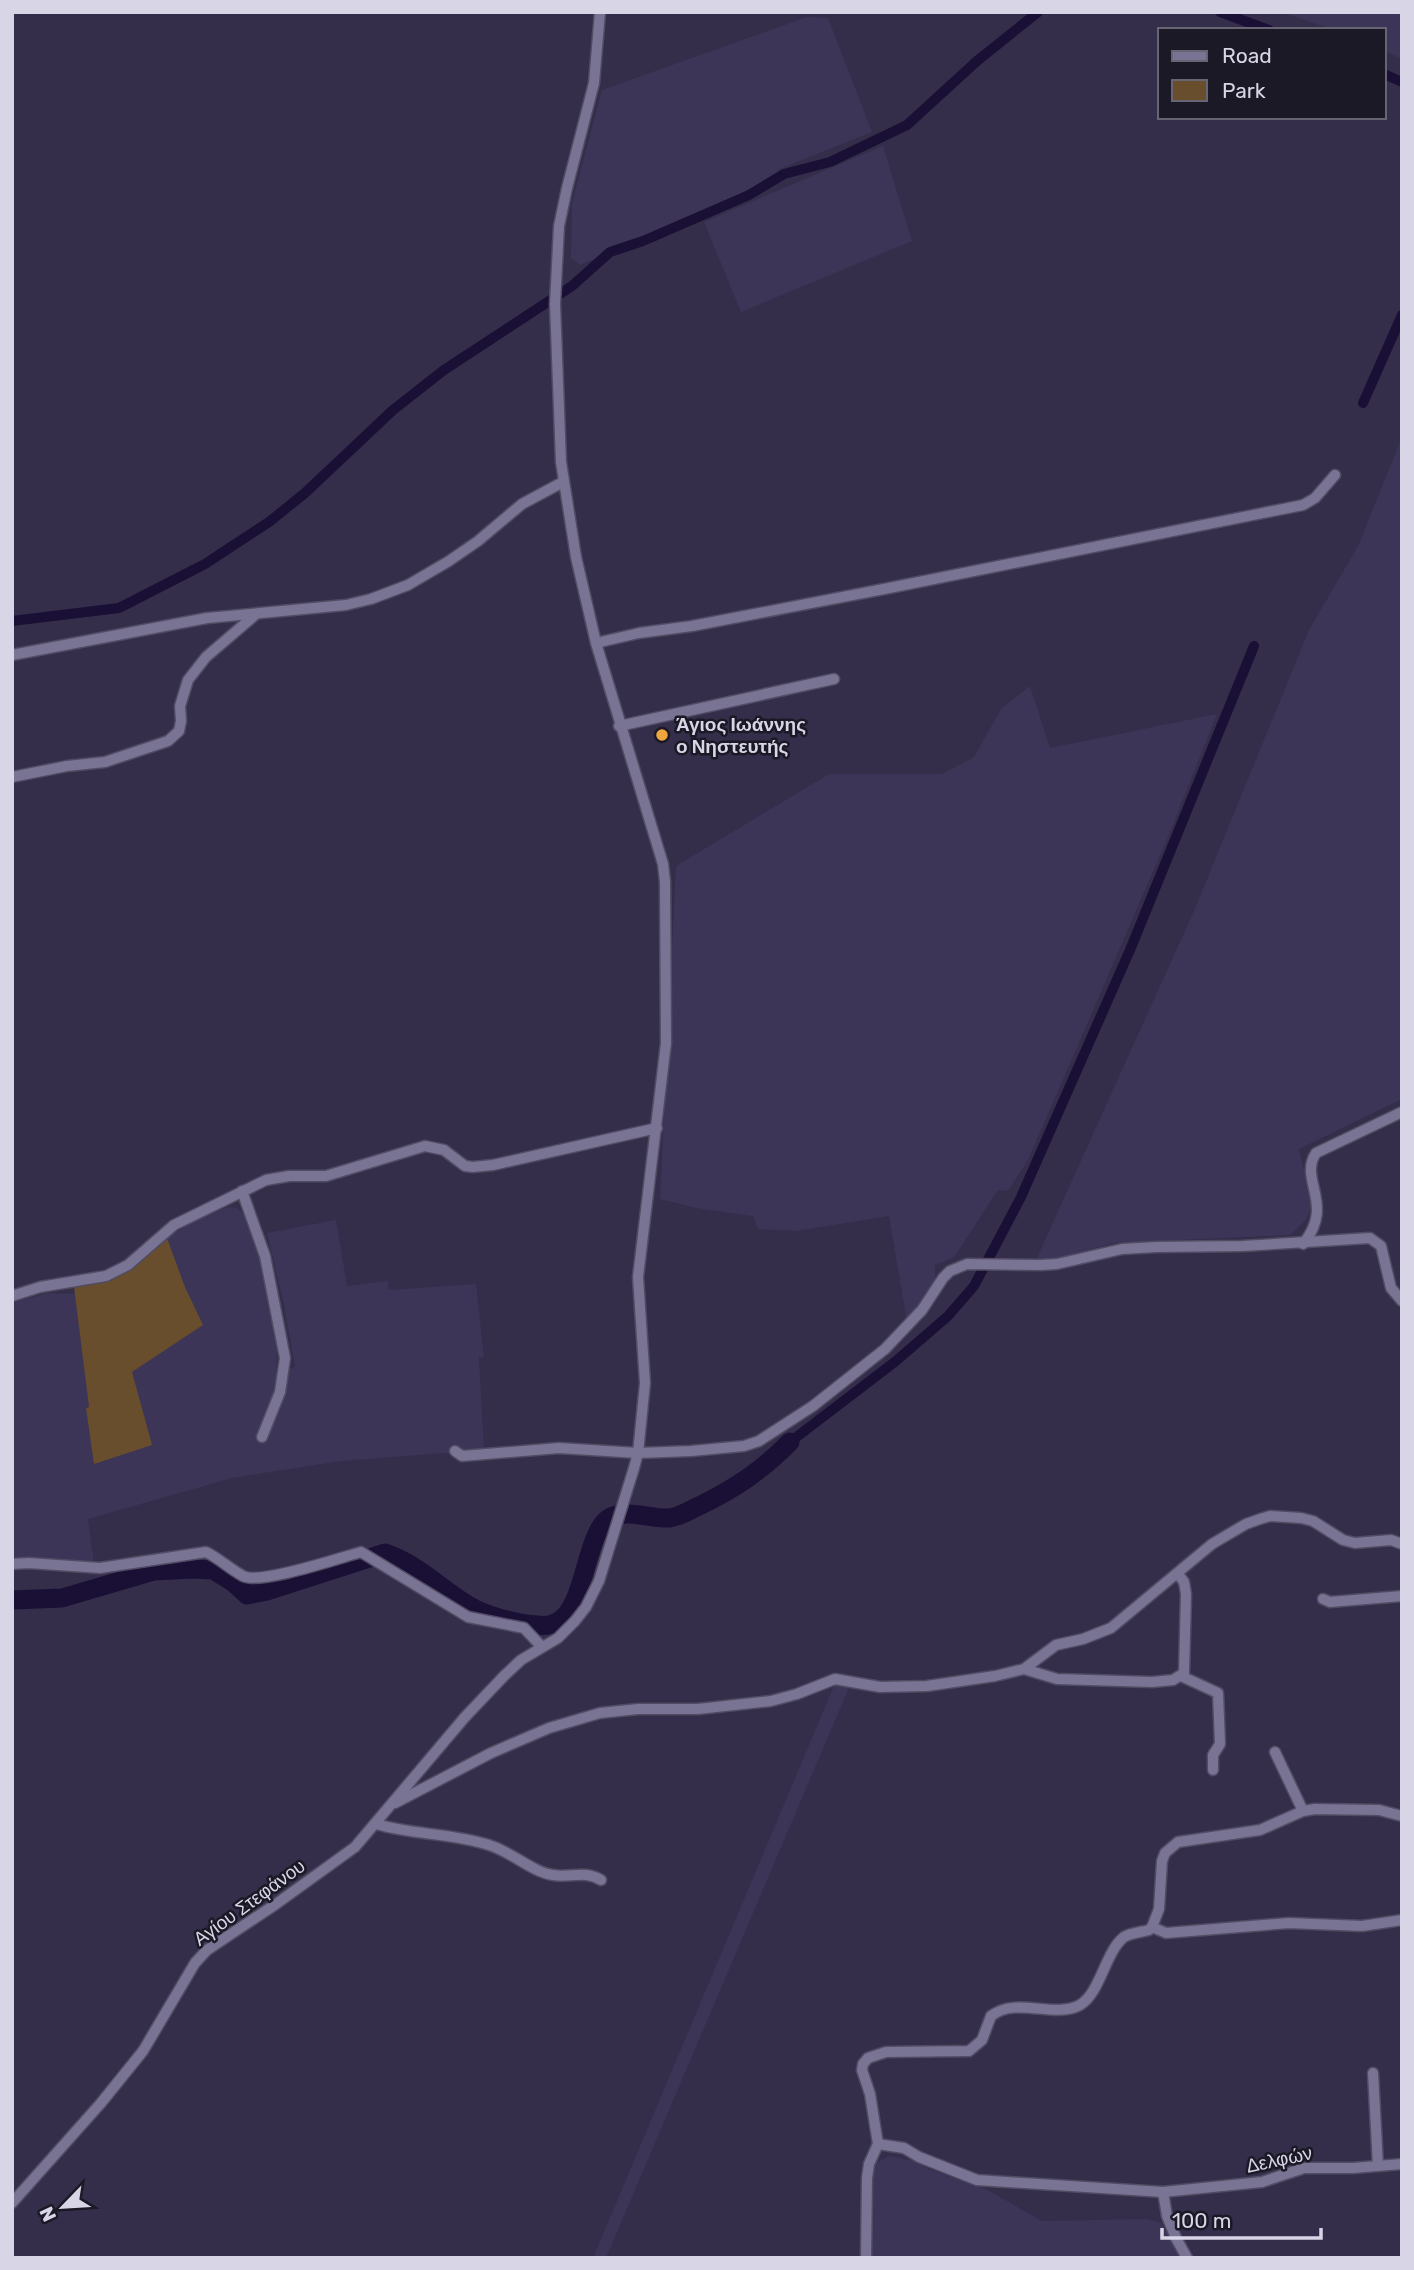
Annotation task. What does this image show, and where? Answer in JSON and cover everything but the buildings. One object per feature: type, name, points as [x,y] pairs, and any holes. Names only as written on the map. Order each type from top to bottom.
[{"type":"street","name":"Αγίου Στεφάνου","points":[[12,2203],[101,2103],[143,2051],[195,1964],[207,1950],[355,1847],[465,1717],[504,1676],[521,1660],[567,1630],[586,1607],[599,1581],[638,1453],[645,1383],[638,1277],[666,1043],[665,882],[663,864],[596,643],[576,557],[559,440],[555,304],[559,226],[594,83],[600,12]]},
{"type":"street","points":[[596,643],[884,589],[1303,505],[1315,498],[1335,475]]},
{"type":"street","points":[[12,655],[207,618],[346,605],[391,593],[464,551],[522,504],[563,482]]},
{"type":"street","points":[[12,776],[105,762],[168,741],[179,731],[180,706],[188,680],[206,657],[256,615]]},
{"type":"street","points":[[619,726],[834,679]]},
{"type":"street","points":[[1303,1244],[1314,1227],[1318,1211],[1310,1167],[1316,1153],[1402,1112]]},
{"type":"street","points":[[12,1296],[40,1287],[106,1276],[128,1265],[174,1226],[242,1191],[277,1177],[336,1174],[425,1146],[444,1150],[459,1163],[473,1167],[493,1165],[657,1128]]},
{"type":"street","points":[[242,1191],[265,1256],[285,1358],[280,1392],[262,1437]]},
{"type":"street","points":[[455,1451],[462,1456],[559,1448],[638,1453],[744,1446],[768,1436],[813,1406],[885,1349],[922,1310],[943,1278],[950,1271],[967,1264],[1057,1264],[1108,1251],[1156,1247],[1303,1244],[1374,1239],[1382,1248],[1391,1288],[1402,1301]]},
{"type":"street","points":[[391,1805],[491,1753],[550,1727],[600,1713],[638,1709],[698,1709],[771,1701],[835,1679],[880,1687],[917,1687],[1024,1669],[1056,1645],[1090,1637],[1111,1628],[1212,1544],[1246,1524],[1270,1516],[1313,1521],[1343,1540],[1355,1543],[1391,1541],[1402,1544]]},
{"type":"street","points":[[12,1564],[100,1569],[206,1552],[221,1559],[245,1577],[263,1579],[361,1552],[468,1617],[524,1629],[542,1647]]},
{"type":"street","points":[[1024,1669],[1057,1679],[1152,1682],[1173,1680],[1181,1676],[1184,1673],[1186,1594],[1185,1582],[1178,1574]]},
{"type":"street","points":[[1323,1599],[1337,1602],[1402,1596]]},
{"type":"street","points":[[1181,1676],[1218,1693],[1220,1744],[1213,1755],[1213,1770]]},
{"type":"street","points":[[1275,1752],[1303,1811]]},
{"type":"street","points":[[866,2258],[867,2178],[869,2164],[878,2144],[870,2094],[862,2070],[868,2058],[886,2052],[970,2051],[982,2040],[991,2016],[997,2011],[1006,2008],[1068,2008],[1081,2004],[1118,1943],[1125,1936],[1152,1927],[1159,1909],[1162,1861],[1171,1846],[1178,1842],[1260,1830],[1303,1811],[1315,1809],[1379,1810],[1402,1816]]},
{"type":"street","points":[[376,1824],[491,1845],[511,1853],[529,1866],[553,1875],[593,1875],[601,1880]]},
{"type":"street","points":[[1152,1927],[1166,1933],[1289,1923],[1362,1926],[1402,1920]]},
{"type":"street","points":[[1373,2073],[1378,2166]]},
{"type":"street","name":"Δελφών","points":[[878,2144],[904,2148],[919,2157],[977,2180],[1163,2192],[1262,2182],[1304,2168],[1402,2164]]},
{"type":"street","points":[[1163,2192],[1167,2216],[1187,2258]]},
{"type":"shaded area","points":[[1282,12],[1402,12],[1402,59],[1386,51],[1386,28],[1327,28]]},
{"type":"shaded area","points":[[807,17],[828,18],[872,132],[779,169],[776,178],[749,192],[580,265],[571,258],[572,203],[602,90]]},
{"type":"shaded area","points":[[883,146],[912,241],[741,312],[704,222]]},
{"type":"shaded area","points":[[1402,437],[1402,1099],[1299,1149],[1312,1206],[1305,1221],[1290,1235],[1114,1243],[1056,1259],[1036,1260],[1194,911],[1309,630],[1358,546]]},
{"type":"shaded area","points":[[1030,686],[1050,748],[1217,714],[1171,830],[1029,1158],[1008,1191],[998,1190],[954,1257],[935,1265],[935,1284],[907,1322],[889,1216],[796,1231],[758,1229],[753,1216],[696,1208],[660,1199],[676,866],[829,774],[942,774],[974,757],[1001,709]]},
{"type":"shaded area","points":[[228,1207],[242,1212],[249,1224],[259,1256],[277,1345],[276,1374],[295,1367],[284,1304],[267,1233],[336,1220],[347,1286],[387,1281],[389,1290],[476,1284],[484,1357],[479,1357],[484,1450],[341,1461],[232,1478],[88,1519],[94,1564],[12,1560],[12,1303],[48,1293],[75,1294],[89,1407],[86,1408],[95,1464],[132,1372],[203,1325],[185,1287],[167,1238],[192,1222]]},
{"type":"shaded area","points":[[836,1681],[851,1683],[606,2258],[593,2258]]},
{"type":"shaded area","points":[[889,2156],[914,2161],[931,2170],[986,2189],[1042,2221],[1147,2219],[1161,2223],[1182,2258],[869,2258],[872,2165]]},
{"type":"green space","points":[[167,1238],[185,1287],[203,1325],[132,1372],[152,1445],[94,1464],[74,1287],[104,1281],[125,1272]]},
{"type":"waterway","points":[[12,621],[119,608],[205,564],[269,522],[305,493],[393,410],[444,370],[572,286],[610,252],[643,241],[749,195],[784,174],[830,162],[907,125],[977,61],[1038,12]]},
{"type":"waterway","points":[[1220,12],[1264,28]]},
{"type":"waterway","points":[[1386,75],[1402,82]]},
{"type":"waterway","points":[[1363,403],[1402,315]]},
{"type":"waterway","points":[[790,1442],[896,1361],[948,1316],[974,1286],[1021,1197],[1130,950],[1254,646]]},
{"type":"waterway","points":[[12,1600],[62,1598],[154,1571],[193,1569],[213,1570],[247,1595],[385,1553],[410,1564],[481,1612],[526,1624],[552,1624],[561,1620],[572,1606],[603,1523],[611,1517],[625,1514],[662,1518],[681,1515],[748,1478],[790,1442]]},
{"type":"place","name":"Άγιος Ιωάννης ο Νηστευτής","points":[[662,735]]}]
